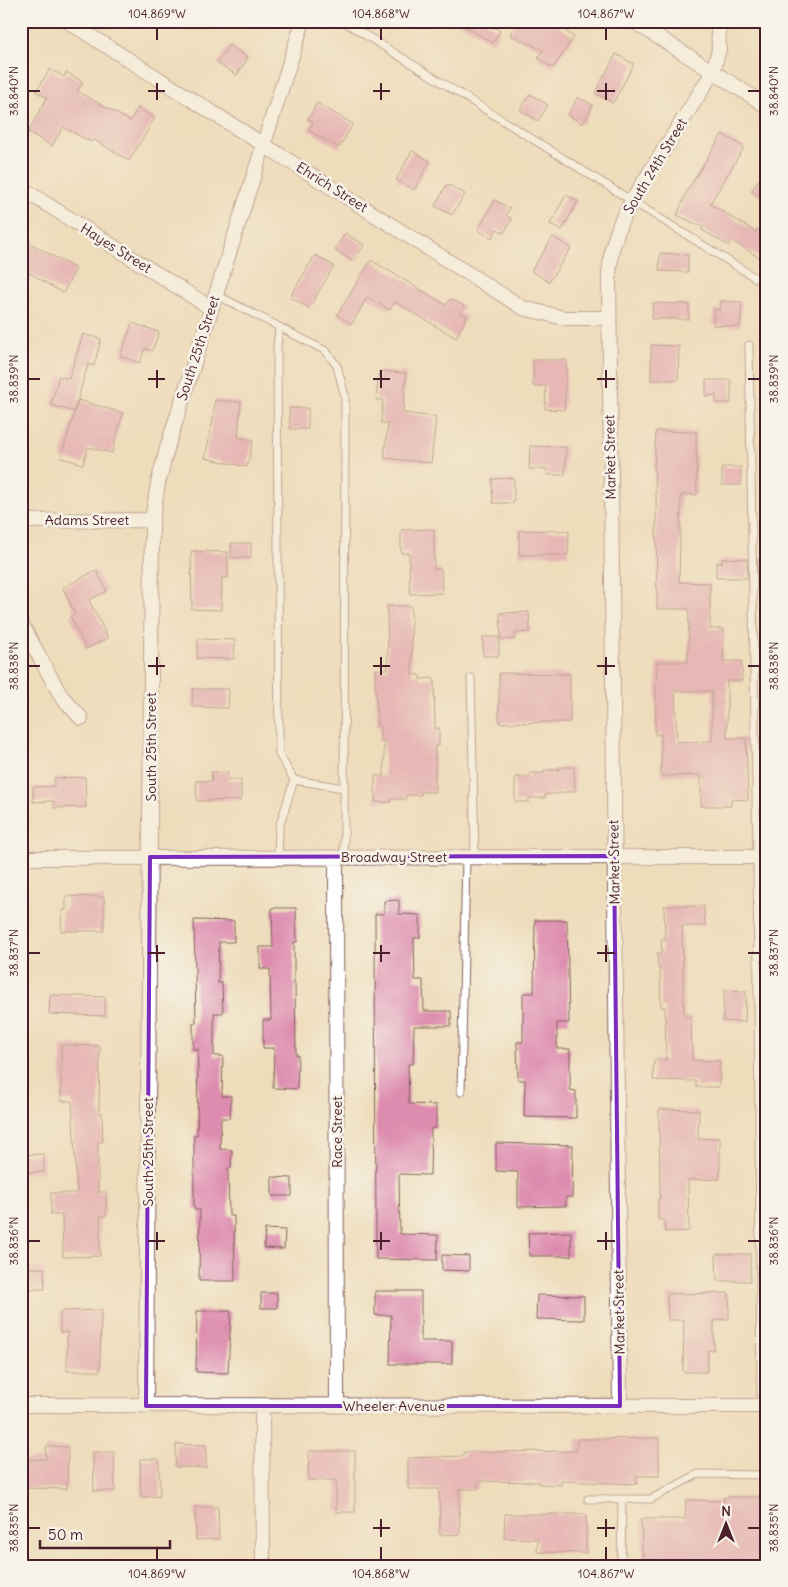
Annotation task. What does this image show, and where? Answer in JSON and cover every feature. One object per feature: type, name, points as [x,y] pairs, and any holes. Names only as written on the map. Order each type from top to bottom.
[{"type":"street","name":"Ehrich Street","points":[[67,21],[523,308],[564,318],[609,318]]},
{"type":"street","name":"South 25th Street","points":[[146,1406],[152,520],[158,482],[168,445],[303,21]]},
{"type":"street","points":[[633,21],[767,106]]},
{"type":"street","name":"South 24th Street","points":[[609,318],[609,274],[612,249],[620,224],[632,200],[713,72],[720,49],[718,21]]},
{"type":"street","name":"Hayes Street","points":[[21,188],[211,308]]},
{"type":"street","name":"Market Street","points":[[609,318],[620,1406]]},
{"type":"street","name":"Adams Street","points":[[21,521],[152,520]]},
{"type":"street","points":[[21,623],[61,696],[81,718]]},
{"type":"street","name":"Broadway Street","points":[[21,858],[762,857]]},
{"type":"street","name":"Race Street","points":[[337,1406],[340,858]]},
{"type":"street","name":"Wheeler Avenue","points":[[21,1405],[764,1406]]},
{"type":"street","points":[[262,1406],[262,1566]]},
{"type":"lane","points":[[343,21],[767,284]]},
{"type":"lane","points":[[215,294],[326,351],[337,366],[345,396],[344,788],[340,858]]},
{"type":"lane","points":[[278,858],[279,828],[294,780],[280,754],[277,348],[279,327]]},
{"type":"lane","points":[[749,345],[762,857],[764,1406]]},
{"type":"lane","points":[[462,1092],[470,857],[471,678]]},
{"type":"lane","points":[[294,780],[344,788]]},
{"type":"lane","points":[[588,1499],[651,1499],[698,1474],[767,1474]]},
{"type":"lane","points":[[621,1566],[622,1499]]},
{"type":"highlighted area","points":[[614,856],[620,1406],[146,1406],[150,857]]},
{"type":"building","points":[[456,21],[484,21],[500,31],[493,43]]},
{"type":"building","points":[[516,21],[551,21],[574,37],[553,68],[538,58],[543,50],[510,35]]},
{"type":"building","points":[[229,45],[248,58],[237,75],[217,63]]},
{"type":"building","points":[[616,54],[634,64],[613,103],[595,93]]},
{"type":"building","points":[[50,69],[64,77],[66,72],[83,82],[77,91],[130,121],[138,108],[155,118],[129,161],[93,139],[91,142],[63,127],[52,146],[28,132],[47,98],[36,91]]},
{"type":"building","points":[[530,94],[548,105],[538,121],[520,110]]},
{"type":"building","points":[[578,97],[593,105],[583,124],[568,115]]},
{"type":"building","points":[[317,103],[353,124],[339,148],[308,130],[313,122],[308,119]]},
{"type":"building","points":[[722,134],[744,147],[710,204],[756,232],[757,229],[767,234],[767,262],[732,241],[729,246],[702,230],[703,227],[677,215],[687,191]]},
{"type":"building","points":[[412,151],[430,161],[414,190],[396,180]]},
{"type":"building","points":[[767,168],[767,201],[751,191]]},
{"type":"building","points":[[447,184],[465,194],[452,215],[435,206]]},
{"type":"building","points":[[566,195],[578,201],[562,230],[550,224]]},
{"type":"building","points":[[495,200],[510,208],[506,215],[512,219],[504,233],[497,229],[492,238],[478,230]]},
{"type":"building","points":[[345,233],[364,245],[354,262],[335,250]]},
{"type":"building","points":[[553,237],[571,248],[549,282],[531,271]]},
{"type":"building","points":[[21,238],[76,269],[63,293],[21,268]]},
{"type":"building","points":[[660,253],[688,255],[688,272],[659,271]]},
{"type":"building","points":[[315,255],[334,266],[309,308],[290,297]]},
{"type":"building","points":[[371,260],[446,305],[450,299],[464,306],[460,313],[467,316],[456,338],[395,302],[390,310],[367,297],[352,324],[337,315]]},
{"type":"building","points":[[721,301],[742,302],[740,327],[713,325],[714,309],[720,310]]},
{"type":"building","points":[[653,303],[689,304],[689,319],[652,319]]},
{"type":"building","points":[[132,323],[159,332],[152,351],[145,348],[140,363],[120,356]]},
{"type":"building","points":[[83,334],[101,339],[94,366],[88,364],[74,412],[51,405],[59,376],[69,379]]},
{"type":"building","points":[[651,345],[679,346],[678,380],[651,380]]},
{"type":"building","points":[[533,360],[567,360],[564,410],[545,409],[546,386],[533,386]]},
{"type":"building","points":[[379,371],[406,373],[403,413],[436,417],[431,463],[384,458],[388,424],[381,423],[383,400],[376,400]]},
{"type":"building","points":[[706,380],[731,380],[731,403],[716,403],[716,395],[706,396]]},
{"type":"building","points":[[78,400],[123,413],[112,453],[88,447],[83,464],[61,458]]},
{"type":"building","points":[[215,400],[241,402],[238,437],[253,440],[247,467],[205,458]]},
{"type":"building","points":[[289,408],[308,408],[308,429],[290,429]]},
{"type":"building","points":[[656,431],[696,432],[697,495],[681,495],[679,582],[710,583],[710,629],[724,629],[723,661],[742,661],[742,681],[727,681],[727,738],[746,738],[748,800],[731,799],[731,806],[701,806],[701,775],[661,776],[661,734],[655,735],[657,662],[688,662],[689,609],[657,609],[654,468]],"holes":[[[675,691],[712,691],[712,741],[677,742]]]},
{"type":"building","points":[[530,446],[566,447],[565,475],[547,475],[547,469],[529,469]]},
{"type":"building","points":[[722,467],[741,467],[741,485],[722,485]]},
{"type":"building","points":[[514,478],[514,503],[493,503],[492,479]]},
{"type":"building","points":[[434,529],[434,569],[441,569],[442,593],[410,594],[409,553],[401,553],[401,530]]},
{"type":"building","points":[[519,530],[569,531],[568,555],[519,555]]},
{"type":"building","points":[[231,543],[251,543],[251,558],[231,558]]},
{"type":"building","points":[[191,551],[228,552],[228,578],[222,577],[221,610],[192,609]]},
{"type":"building","points":[[722,558],[747,559],[747,578],[716,578],[716,563],[722,563]]},
{"type":"building","points":[[758,559],[767,559],[767,578],[758,578]]},
{"type":"building","points":[[96,570],[107,591],[89,600],[108,638],[86,649],[70,616],[75,614],[63,588]]},
{"type":"building","points":[[387,606],[411,606],[412,675],[420,675],[420,679],[434,678],[435,728],[439,728],[439,746],[435,746],[435,792],[421,792],[421,795],[406,795],[406,799],[391,799],[391,802],[375,802],[375,776],[384,776],[384,741],[380,741],[380,726],[377,726],[375,669],[388,669]]},
{"type":"building","points":[[529,612],[530,632],[515,633],[515,639],[501,640],[500,613]]},
{"type":"building","points":[[483,637],[499,637],[499,656],[483,656]]},
{"type":"building","points":[[198,639],[235,640],[234,659],[197,658]]},
{"type":"building","points":[[499,673],[570,674],[570,722],[499,723]]},
{"type":"building","points":[[193,689],[229,689],[228,708],[192,707]]},
{"type":"building","points":[[559,767],[574,767],[575,791],[545,795],[545,798],[529,798],[529,802],[515,802],[515,777],[530,777],[530,773],[544,773],[544,770],[559,770]]},
{"type":"building","points":[[211,772],[228,772],[228,780],[241,780],[241,800],[197,801],[196,781],[212,781]]},
{"type":"building","points":[[85,777],[86,807],[54,808],[54,801],[33,802],[33,787],[54,786],[54,778]]},
{"type":"building","points":[[66,896],[104,897],[104,931],[61,931],[62,910],[66,910]]},
{"type":"building","points":[[399,900],[399,914],[420,915],[420,938],[414,938],[415,980],[423,980],[424,1011],[451,1011],[451,1026],[414,1026],[413,1064],[408,1064],[409,1104],[436,1105],[436,1128],[431,1128],[430,1175],[399,1174],[400,1234],[438,1235],[437,1260],[376,1259],[375,914],[384,914],[384,901]]},
{"type":"building","points":[[664,906],[704,906],[705,926],[682,926],[684,1017],[691,1017],[692,1060],[720,1061],[719,1087],[696,1087],[696,1081],[653,1080],[654,1060],[666,1060],[665,1007],[661,1007],[660,969],[658,969],[657,953],[662,953],[661,939],[665,939]]},
{"type":"building","points":[[272,908],[296,908],[297,942],[294,942],[294,984],[296,1055],[298,1055],[297,1089],[273,1088],[274,1048],[263,1048],[263,1020],[271,1020],[270,969],[260,969],[260,947],[273,947]]},
{"type":"building","points":[[194,920],[234,921],[234,942],[219,942],[218,983],[222,983],[223,1013],[214,1013],[214,1056],[223,1056],[222,1096],[231,1096],[230,1118],[221,1118],[220,1149],[232,1150],[231,1168],[228,1168],[229,1216],[234,1216],[235,1281],[199,1281],[200,1210],[194,1210],[194,1135],[197,1135],[198,1049],[193,1049],[193,1023],[196,1023]]},
{"type":"building","points":[[535,920],[567,920],[569,1023],[557,1023],[557,1049],[570,1049],[570,1090],[576,1091],[576,1118],[524,1117],[525,1080],[518,1080],[517,1042],[523,1042],[523,993],[534,993]]},
{"type":"building","points":[[724,990],[746,991],[745,1022],[723,1021]]},
{"type":"building","points":[[50,995],[105,997],[105,1016],[49,1014]]},
{"type":"building","points":[[61,1045],[100,1046],[99,1113],[102,1113],[103,1142],[98,1142],[98,1192],[106,1192],[106,1216],[100,1216],[100,1256],[63,1257],[62,1215],[51,1215],[51,1193],[77,1193],[72,1101],[61,1101]]},
{"type":"building","points":[[659,1109],[699,1110],[698,1139],[720,1138],[720,1179],[688,1180],[689,1231],[665,1232],[664,1220],[658,1220],[658,1199],[660,1199]]},
{"type":"building","points":[[496,1143],[573,1145],[572,1197],[566,1197],[566,1206],[518,1207],[518,1172],[496,1171]]},
{"type":"building","points":[[44,1154],[44,1172],[23,1173],[22,1155]]},
{"type":"building","points":[[272,1177],[292,1178],[292,1196],[272,1196]]},
{"type":"building","points":[[265,1229],[285,1230],[284,1249],[264,1248]]},
{"type":"building","points":[[571,1232],[571,1256],[529,1256],[528,1233]]},
{"type":"building","points":[[716,1254],[750,1254],[750,1281],[717,1281]]},
{"type":"building","points":[[442,1255],[469,1256],[469,1271],[442,1270]]},
{"type":"building","points":[[21,1268],[44,1268],[45,1289],[21,1289]]},
{"type":"building","points":[[375,1291],[421,1291],[421,1341],[452,1341],[452,1364],[390,1364],[391,1315],[375,1315]]},
{"type":"building","points":[[261,1293],[277,1293],[277,1308],[261,1308]]},
{"type":"building","points":[[729,1293],[729,1319],[714,1320],[714,1350],[708,1350],[707,1372],[683,1372],[684,1320],[668,1320],[667,1294]]},
{"type":"building","points":[[537,1295],[584,1296],[584,1320],[536,1319]]},
{"type":"building","points":[[101,1310],[100,1371],[67,1371],[67,1332],[60,1333],[60,1311]]},
{"type":"building","points":[[197,1311],[231,1311],[228,1373],[196,1372]]},
{"type":"building","points":[[659,1438],[659,1476],[636,1476],[637,1484],[561,1481],[561,1485],[539,1484],[539,1482],[478,1481],[478,1489],[459,1489],[460,1534],[440,1535],[439,1489],[408,1489],[408,1458],[464,1456],[464,1452],[577,1451],[577,1439]]},
{"type":"building","points":[[176,1444],[206,1445],[206,1468],[175,1467]]},
{"type":"building","points":[[46,1446],[68,1447],[67,1489],[21,1488],[21,1460],[46,1459]]},
{"type":"building","points":[[309,1451],[355,1451],[355,1512],[336,1512],[336,1480],[308,1480]]},
{"type":"building","points":[[93,1452],[114,1452],[115,1491],[94,1491]]},
{"type":"building","points":[[140,1459],[159,1459],[160,1496],[141,1497]]},
{"type":"building","points":[[724,1497],[767,1497],[764,1566],[643,1565],[641,1519],[685,1519],[686,1500],[724,1501]]},
{"type":"building","points":[[195,1507],[218,1507],[219,1539],[196,1540]]},
{"type":"building","points":[[505,1514],[586,1514],[586,1553],[537,1552],[538,1539],[504,1538]]}]
